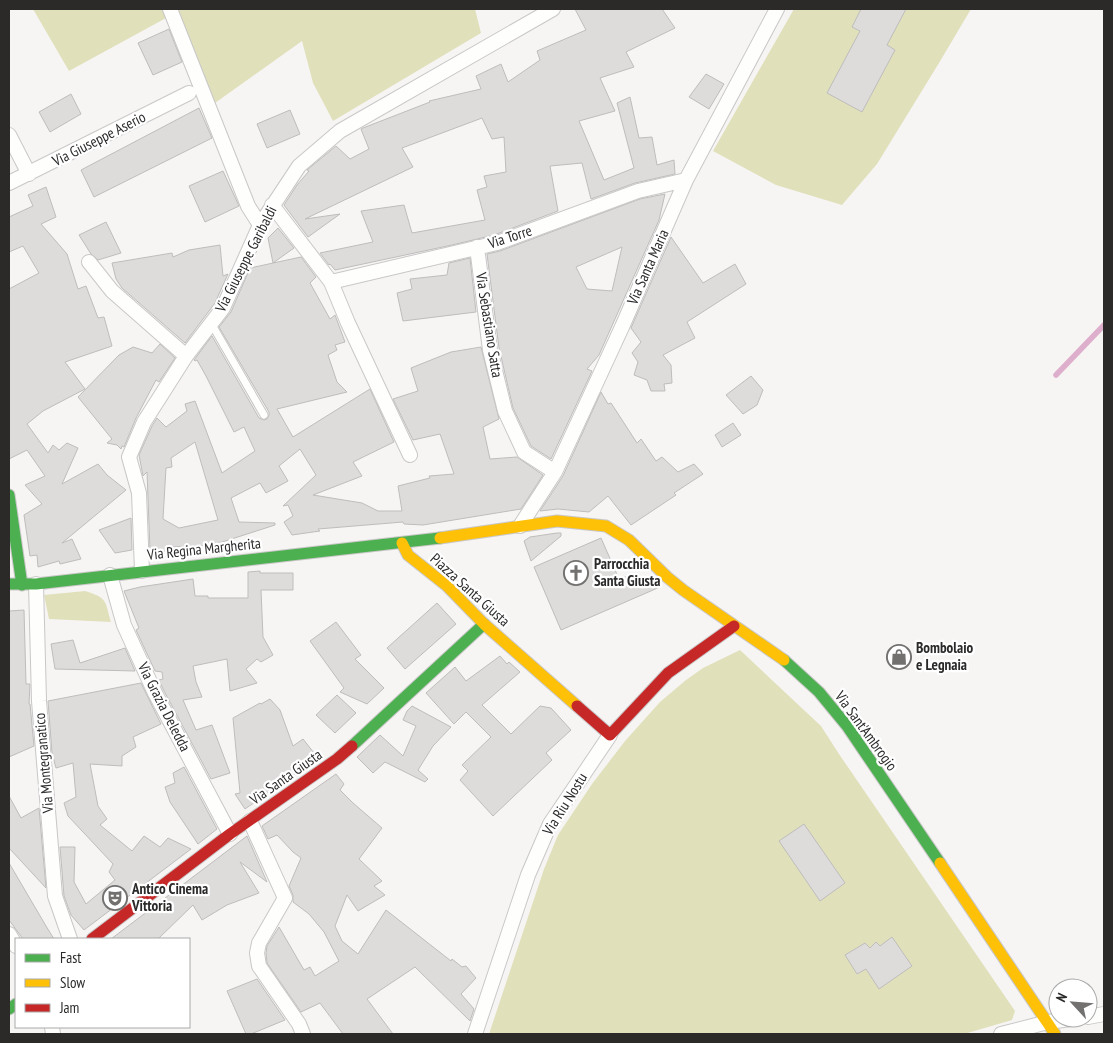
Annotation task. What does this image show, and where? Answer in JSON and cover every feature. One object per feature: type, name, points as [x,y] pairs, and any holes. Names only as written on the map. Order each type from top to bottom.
[{"type":"street","points":[[170,9],[248,206],[260,225]]},
{"type":"street","name":"Via Giuseppe Garibaldi","points":[[142,571],[139,493],[129,457],[144,422],[186,356],[223,308],[260,225],[272,204],[299,166],[340,131],[553,9]]},
{"type":"street","name":"Via Santa Maria","points":[[520,526],[555,472],[622,327],[686,180],[777,9]]},
{"type":"street","name":"Via Giuseppe Aserio","points":[[9,183],[189,93]]},
{"type":"street","points":[[9,135],[29,174]]},
{"type":"street","name":"Via Torre","points":[[332,282],[497,243],[638,191],[686,180]]},
{"type":"street","points":[[272,204],[332,282],[348,323],[410,455]]},
{"type":"street","name":"Via Sebastiano Satta","points":[[478,248],[490,350],[505,411],[524,452],[555,472]]},
{"type":"street","points":[[90,262],[112,291],[186,356]]},
{"type":"street","points":[[9,495],[22,585]]},
{"type":"street","name":"Via Sant'Ambrogio","points":[[520,526],[557,521],[606,526],[629,540],[678,586],[782,659],[818,692],[847,726],[1048,1024]]},
{"type":"street","name":"Piazza Santa Giusta","points":[[520,526],[402,543],[408,555],[447,586],[484,624],[610,735]]},
{"type":"street","name":"Via Regina Margherita","points":[[9,584],[36,584],[402,543]]},
{"type":"street","name":"Via Grazia Deledda","points":[[110,575],[124,625],[155,693],[230,834]]},
{"type":"street","name":"Via Montegranatico","points":[[36,584],[39,701],[54,896],[70,938]]},
{"type":"street","name":"Via Santa Giusta","points":[[93,938],[230,834],[337,759],[484,624]]},
{"type":"street","name":"Via Riu Nostu","points":[[475,1034],[528,875],[550,824],[610,735],[668,673],[734,626]]},
{"type":"street","points":[[250,821],[284,898],[259,943],[257,953],[259,966],[304,1034]]},
{"type":"street","points":[[1000,1034],[1051,1028]]},
{"type":"lane","points":[[211,323],[264,415]]},
{"type":"green space","points":[[33,9],[162,9],[166,18],[69,71]]},
{"type":"green space","points":[[176,9],[475,9],[481,33],[333,121],[313,83],[302,41],[215,103]]},
{"type":"green space","points":[[794,9],[971,9],[877,164],[842,205],[776,185],[713,151]]},
{"type":"green space","points":[[85,591],[102,598],[108,609],[111,622],[49,619],[44,595]]},
{"type":"green space","points":[[740,650],[821,726],[1015,1011],[1012,1020],[964,1034],[489,1034],[544,869],[558,835],[592,784],[625,741],[660,702],[703,668]]},
{"type":"building","points":[[575,9],[662,9],[675,28],[626,52],[634,67],[600,78],[615,111],[579,121],[604,180],[634,168],[617,103],[630,97],[639,138],[652,137],[657,165],[674,160],[675,174],[635,183],[591,199],[582,163],[550,166],[558,211],[494,235],[452,245],[335,270],[329,265],[320,253],[373,242],[361,211],[404,205],[412,233],[485,220],[477,190],[487,187],[484,176],[506,172],[504,137],[492,139],[482,118],[402,148],[413,167],[305,219],[340,214],[308,237],[284,205],[309,171],[307,170],[336,146],[350,159],[369,149],[361,129],[363,128],[429,101],[481,89],[476,76],[501,64],[508,82],[540,60],[537,51],[586,30]]},
{"type":"building","points":[[861,9],[906,9],[887,45],[895,50],[862,112],[827,93],[860,31],[852,27]]},
{"type":"building","points":[[169,29],[182,62],[153,75],[138,43]]},
{"type":"building","points":[[706,74],[724,84],[709,109],[689,97]]},
{"type":"building","points":[[71,94],[81,114],[50,132],[39,112]]},
{"type":"building","points":[[199,108],[212,138],[94,197],[81,170]]},
{"type":"building","points":[[290,110],[300,134],[267,148],[257,124]]},
{"type":"building","points":[[223,171],[239,206],[205,222],[189,186]]},
{"type":"building","points":[[46,187],[56,217],[41,224],[67,254],[78,289],[86,286],[98,318],[104,317],[112,346],[65,362],[85,389],[43,411],[27,424],[48,453],[53,445],[59,450],[67,443],[78,448],[62,484],[98,464],[107,475],[126,490],[62,543],[72,539],[81,559],[60,564],[59,561],[38,567],[37,555],[30,556],[24,515],[42,504],[25,485],[45,476],[27,450],[9,459],[9,289],[39,273],[23,246],[9,252],[9,217],[33,206],[28,195]]},
{"type":"building","points":[[665,194],[659,220],[599,355],[587,369],[592,371],[551,459],[531,446],[513,408],[499,348],[487,254],[500,251],[640,199]],"holes":[[[622,247],[612,291],[587,289],[576,267]]]},
{"type":"building","points":[[106,222],[121,253],[98,260],[91,254],[79,235]]},
{"type":"building","points":[[278,228],[294,248],[273,263],[268,238]]},
{"type":"building","points":[[671,237],[703,283],[735,264],[746,284],[687,322],[695,338],[663,355],[671,365],[672,383],[664,384],[665,391],[651,391],[647,380],[634,375],[638,362],[632,353],[641,342],[631,328]]},
{"type":"building","points":[[220,245],[223,276],[228,274],[215,303],[185,343],[122,288],[116,279],[112,263],[172,253],[173,257],[189,250]]},
{"type":"building","points":[[301,257],[316,277],[310,283],[330,319],[335,315],[345,342],[335,345],[337,350],[328,355],[337,382],[347,392],[277,409],[293,437],[370,389],[394,442],[353,462],[362,476],[313,495],[362,503],[378,511],[402,511],[398,486],[430,478],[429,476],[454,474],[440,434],[413,440],[393,399],[418,391],[411,368],[451,352],[481,347],[499,419],[483,427],[490,459],[517,457],[543,475],[521,509],[423,525],[404,524],[403,522],[318,529],[320,531],[292,535],[284,522],[293,516],[288,505],[283,506],[316,475],[300,449],[279,466],[288,481],[266,493],[260,483],[231,498],[239,522],[275,523],[275,525],[213,545],[172,547],[172,552],[150,550],[147,472],[143,476],[139,455],[157,418],[166,427],[187,411],[185,404],[195,401],[222,473],[255,451],[244,427],[234,432],[206,376],[197,360],[194,360],[212,336],[259,418],[264,420],[269,415],[219,327],[231,312],[250,268]],"holes":[[[195,442],[218,520],[179,528],[163,519],[166,468],[172,467],[171,458]]]},
{"type":"building","points":[[470,258],[476,312],[403,321],[397,293],[412,289],[410,279],[447,275],[449,263]]},
{"type":"building","points":[[160,344],[175,358],[159,382],[156,380],[136,418],[124,447],[122,446],[121,449],[117,445],[107,443],[112,439],[78,397],[119,355],[133,347],[152,353]]},
{"type":"building","points":[[751,376],[763,390],[757,405],[743,414],[726,395]]},
{"type":"building","points":[[601,392],[608,404],[611,403],[637,443],[641,439],[656,461],[662,457],[678,472],[694,464],[703,474],[674,493],[676,495],[631,525],[608,496],[589,512],[558,509],[540,511],[563,476]]},
{"type":"building","points":[[733,423],[741,435],[722,447],[715,435]]},
{"type":"building","points":[[131,518],[132,550],[115,553],[99,530]]},
{"type":"building","points":[[561,533],[561,536],[531,561],[524,541],[530,537]]},
{"type":"building","points":[[601,538],[619,579],[635,574],[638,582],[651,578],[660,587],[561,630],[534,567]]},
{"type":"building","points":[[260,571],[260,573],[293,573],[293,590],[261,590],[263,637],[273,655],[261,662],[257,659],[246,669],[257,683],[230,691],[227,659],[193,666],[196,682],[202,697],[183,700],[196,730],[212,725],[230,773],[211,779],[163,689],[159,680],[163,679],[162,672],[155,671],[136,630],[139,628],[124,591],[193,579],[195,596],[208,596],[208,598],[248,598],[248,572]]},
{"type":"building","points":[[437,603],[456,624],[405,669],[387,648]]},
{"type":"building","points":[[24,610],[26,684],[30,684],[29,704],[34,746],[9,757],[9,611]]},
{"type":"building","points":[[336,622],[361,655],[355,659],[384,688],[367,704],[340,692],[344,688],[310,641]]},
{"type":"building","points":[[73,640],[80,663],[125,648],[135,671],[55,669],[51,644]]},
{"type":"building","points":[[500,656],[507,664],[509,662],[520,672],[482,705],[511,734],[540,706],[551,708],[571,730],[546,753],[552,760],[493,816],[460,780],[468,771],[462,765],[491,737],[466,712],[454,724],[426,693],[455,667],[466,681]]},
{"type":"building","points":[[141,683],[161,724],[133,737],[136,747],[122,756],[122,766],[90,764],[98,806],[107,819],[100,825],[132,851],[144,836],[160,847],[168,838],[191,849],[84,930],[71,915],[64,896],[60,847],[75,847],[74,882],[86,904],[115,880],[109,872],[113,864],[68,816],[64,803],[76,797],[73,763],[56,768],[52,753],[48,701]]},
{"type":"building","points":[[337,695],[356,713],[335,733],[316,715]]},
{"type":"building","points":[[270,699],[280,710],[293,746],[303,739],[318,758],[245,809],[235,794],[240,793],[233,718]]},
{"type":"building","points":[[412,706],[451,727],[433,746],[418,770],[428,779],[425,782],[385,762],[373,773],[357,757],[380,735],[403,756],[416,726],[403,720],[407,711]]},
{"type":"building","points":[[184,767],[217,829],[198,844],[170,802],[165,787],[175,783],[173,773]]},
{"type":"building","points":[[336,774],[344,784],[340,790],[382,828],[359,859],[382,881],[374,886],[385,895],[358,911],[347,895],[335,926],[342,941],[358,954],[386,910],[451,961],[452,959],[462,967],[466,966],[476,978],[461,994],[474,1009],[470,1021],[415,967],[367,999],[393,1034],[343,1034],[320,1003],[301,1012],[267,963],[267,946],[279,927],[304,970],[310,967],[315,976],[339,961],[324,932],[309,914],[293,902],[293,895],[289,886],[301,858],[277,835],[268,839],[262,826]]},
{"type":"building","points":[[9,796],[21,818],[39,808],[46,888],[9,848]]},
{"type":"building","points":[[804,824],[845,883],[820,901],[779,841]]},
{"type":"building","points":[[247,836],[267,882],[240,862],[259,893],[227,905],[202,920],[193,905],[159,938],[112,938]]},
{"type":"building","points":[[9,863],[53,938],[22,938],[9,920]]},
{"type":"building","points":[[892,937],[912,966],[879,989],[866,969],[857,974],[845,955],[865,943],[870,948],[876,942],[880,946]]},
{"type":"building","points":[[257,979],[285,1020],[251,1034],[246,1034],[227,991]]},
{"type":"waterway","points":[[1056,375],[1104,325]]},
{"type":"traffic: fast","points":[[9,495],[22,585]]},
{"type":"traffic: fast","points":[[9,584],[36,584],[440,538]]},
{"type":"traffic: fast","points":[[352,746],[484,624]]},
{"type":"traffic: fast","points":[[784,660],[819,692],[847,726],[940,863]]},
{"type":"traffic: fast","points":[[9,1009],[15,1005]]},
{"type":"traffic: slow","points":[[440,538],[557,521],[606,526],[629,540],[683,590],[784,660]]},
{"type":"traffic: slow","points":[[402,543],[408,555],[447,586],[484,624],[577,706]]},
{"type":"traffic: slow","points":[[940,863],[1055,1034]]},
{"type":"traffic: jam","points":[[577,706],[610,735],[668,673],[734,626]]},
{"type":"traffic: jam","points":[[93,938],[230,834],[337,759],[352,746]]},
{"type":"place","name":"Parrocchia Santa Giusta","points":[[576,573]]},
{"type":"place","name":"Bombolaio e Legnaia","points":[[899,657]]},
{"type":"place","name":"Antico Cinema Vittoria","points":[[115,898]]}]
